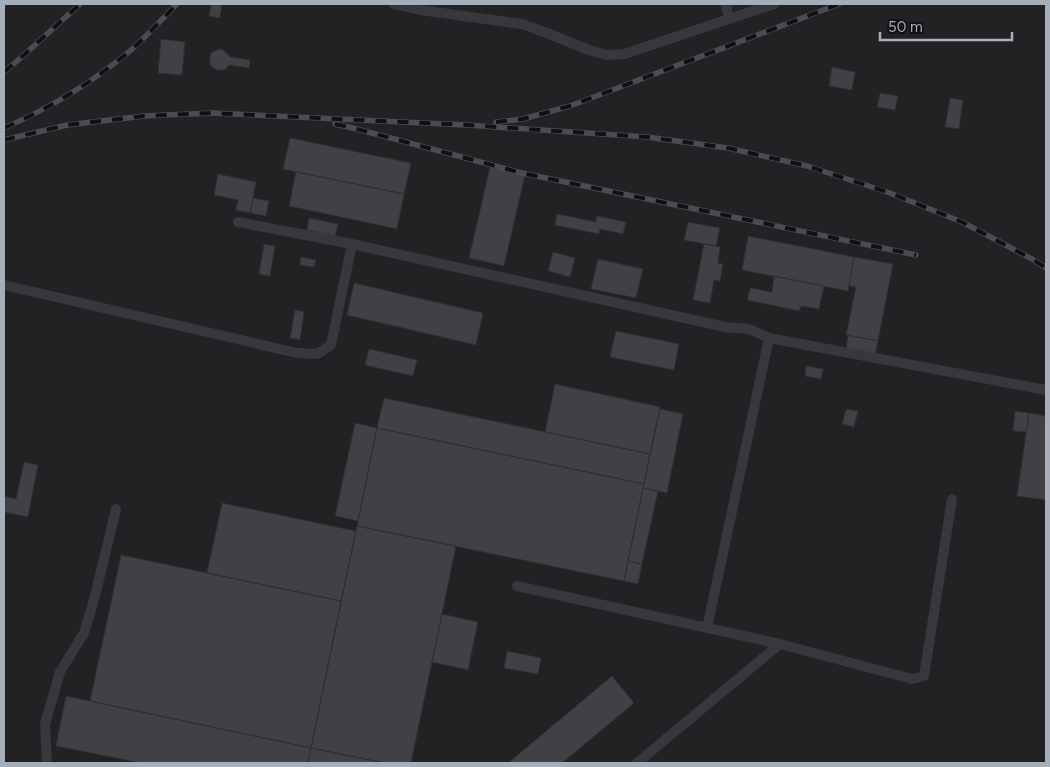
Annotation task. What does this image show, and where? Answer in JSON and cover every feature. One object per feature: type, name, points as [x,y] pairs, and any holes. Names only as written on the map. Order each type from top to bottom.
[{"type":"lane","points":[[394,4],[420,10],[522,24],[606,55],[624,54],[774,4]]},
{"type":"lane","points":[[726,4],[729,19]]},
{"type":"lane","points":[[238,222],[352,244],[725,327],[749,329],[769,338],[1046,390]]},
{"type":"lane","points":[[4,285],[296,353],[317,354],[331,345],[352,244]]},
{"type":"lane","points":[[707,628],[769,338]]},
{"type":"lane","points":[[517,586],[780,644],[912,679],[924,676],[952,499]]},
{"type":"lane","points":[[47,763],[45,724],[60,672],[84,633],[116,509]]},
{"type":"lane","points":[[638,763],[780,644]]},
{"type":"shaded area","points":[[4,4],[1046,4],[1046,763],[4,763]]},
{"type":"building","points":[[211,4],[222,5],[220,18],[209,16]]},
{"type":"building","points":[[161,39],[185,42],[182,75],[158,73]]},
{"type":"building","points":[[221,49],[230,57],[250,60],[249,68],[229,65],[224,70],[213,68],[210,64],[211,53]]},
{"type":"building","points":[[832,67],[855,72],[852,90],[829,86]]},
{"type":"building","points":[[880,93],[898,96],[895,110],[877,107]]},
{"type":"building","points":[[950,98],[963,100],[959,129],[945,127]]},
{"type":"building","points":[[290,138],[411,163],[404,194],[283,169]]},
{"type":"building","points":[[490,167],[525,175],[504,266],[469,258]]},
{"type":"building","points":[[296,172],[404,194],[397,229],[289,206]]},
{"type":"building","points":[[218,174],[256,182],[250,213],[236,210],[238,200],[214,195]]},
{"type":"building","points":[[253,198],[269,201],[266,216],[250,213]]},
{"type":"building","points":[[557,214],[596,222],[597,216],[626,222],[623,234],[600,229],[599,234],[555,225]]},
{"type":"building","points":[[309,218],[338,224],[335,236],[307,230]]},
{"type":"building","points":[[688,222],[720,228],[716,246],[684,240]]},
{"type":"building","points":[[748,236],[854,257],[848,291],[742,270]]},
{"type":"building","points":[[264,244],[275,246],[270,276],[259,274]]},
{"type":"building","points":[[704,244],[720,247],[718,263],[723,264],[720,281],[714,280],[710,303],[693,300]]},
{"type":"building","points":[[553,252],[575,258],[570,277],[548,271]]},
{"type":"building","points":[[301,257],[316,260],[314,267],[300,265]]},
{"type":"building","points":[[854,257],[893,264],[878,341],[846,335],[856,287],[849,286]]},
{"type":"building","points":[[598,259],[643,269],[636,298],[591,289]]},
{"type":"building","points":[[774,276],[824,286],[819,309],[801,306],[799,311],[747,300],[750,288],[772,292]]},
{"type":"building","points":[[354,283],[483,313],[476,345],[347,315]]},
{"type":"building","points":[[295,310],[304,312],[300,340],[290,338]]},
{"type":"building","points":[[616,331],[679,344],[674,370],[610,357]]},
{"type":"building","points":[[848,335],[878,341],[875,355],[846,349]]},
{"type":"building","points":[[369,349],[417,360],[413,376],[365,365]]},
{"type":"building","points":[[806,366],[823,369],[821,379],[805,376]]},
{"type":"building","points":[[555,384],[660,407],[650,454],[545,432]]},
{"type":"building","points":[[384,398],[650,454],[644,484],[377,428]]},
{"type":"building","points":[[660,409],[683,414],[667,493],[643,488]]},
{"type":"building","points":[[846,409],[858,411],[854,427],[842,424]]},
{"type":"building","points":[[1015,411],[1029,413],[1026,432],[1013,431]]},
{"type":"building","points":[[1029,413],[1046,416],[1046,500],[1017,496]]},
{"type":"building","points":[[355,423],[377,428],[358,521],[335,516]]},
{"type":"building","points":[[377,428],[644,484],[624,581],[357,526]]},
{"type":"building","points":[[24,462],[38,465],[28,517],[4,512],[4,496],[16,499]]},
{"type":"building","points":[[643,488],[658,491],[642,564],[628,561]]},
{"type":"building","points":[[222,503],[356,531],[341,601],[207,573]]},
{"type":"building","points":[[357,526],[456,546],[411,763],[385,763],[311,748]]},
{"type":"building","points":[[121,555],[341,601],[311,748],[90,701]]},
{"type":"building","points":[[628,561],[642,564],[638,584],[624,581]]},
{"type":"building","points":[[442,614],[478,622],[468,670],[432,662]]},
{"type":"building","points":[[507,651],[541,658],[538,674],[504,668]]},
{"type":"building","points":[[612,676],[634,703],[562,763],[508,763]]},
{"type":"building","points":[[66,696],[311,748],[308,763],[141,763],[56,746]]},
{"type":"building","points":[[311,748],[385,763],[308,763]]},
{"type":"railway","points":[[4,72],[80,4]]},
{"type":"railway","points":[[4,128],[38,112],[86,84],[137,45],[177,4]]},
{"type":"railway","points":[[496,122],[523,119],[570,106],[839,4]]},
{"type":"railway","points":[[4,140],[67,125],[144,116],[212,113],[466,125],[647,137],[728,148],[807,166],[890,193],[962,222],[1046,268]]},
{"type":"railway","points":[[335,124],[522,173],[916,255]]}]
